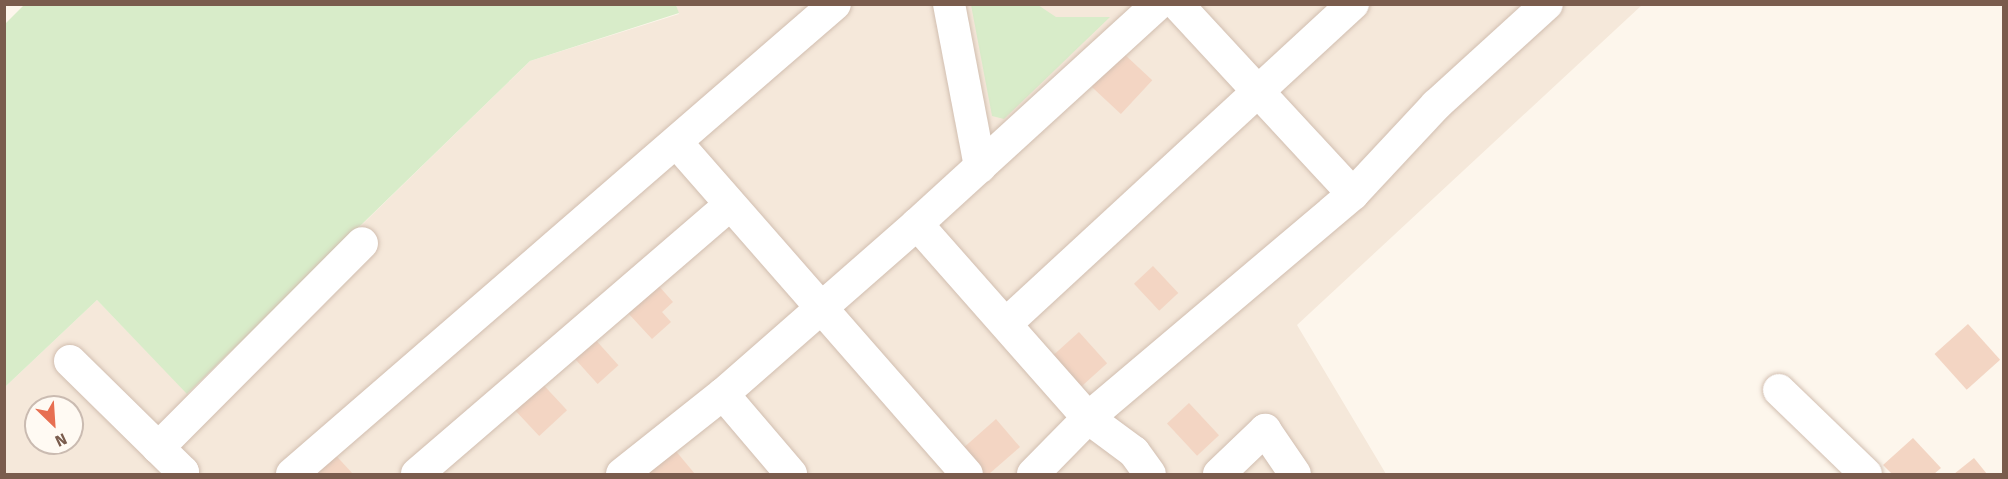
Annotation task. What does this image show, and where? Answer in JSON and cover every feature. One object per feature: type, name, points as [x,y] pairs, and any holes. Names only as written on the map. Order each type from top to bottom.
[{"type":"street","points":[[292,474],[835,4]]},
{"type":"street","points":[[949,4],[980,167]]},
{"type":"street","points":[[622,474],[723,394],[819,307],[918,224],[1158,4]]},
{"type":"street","points":[[1178,4],[1257,93],[1353,194]]},
{"type":"street","points":[[1007,323],[1353,4]]},
{"type":"street","points":[[1033,474],[1088,418],[1353,194],[1436,105],[1547,4]]},
{"type":"street","points":[[677,143],[967,474]]},
{"type":"street","points":[[417,474],[730,205]]},
{"type":"street","points":[[918,224],[1088,418],[1134,452],[1150,474]]},
{"type":"street","points":[[158,448],[362,243]]},
{"type":"street","points":[[70,361],[183,472],[180,474]]},
{"type":"street","points":[[1779,390],[1866,474]]},
{"type":"street","points":[[723,394],[791,474]]},
{"type":"street","points":[[1219,474],[1265,430],[1295,474]]},
{"type":"shaded area","points":[[676,5],[1642,5],[1297,325],[1386,474],[5,474],[5,387],[97,300],[188,394],[530,61],[679,14]]},
{"type":"green space","points":[[24,5],[676,5],[679,13],[530,61],[187,394],[97,300],[5,387],[5,24]]},
{"type":"green space","points":[[971,5],[1038,5],[1056,17],[1110,17],[1004,119],[992,116]]},
{"type":"building","points":[[1123,53],[1152,80],[1121,114],[1092,87]]},
{"type":"building","points":[[1153,266],[1178,293],[1159,311],[1134,284]]},
{"type":"building","points":[[658,285],[673,302],[662,312],[671,322],[652,339],[627,312]]},
{"type":"building","points":[[1968,324],[2000,360],[1967,390],[1935,354]]},
{"type":"building","points":[[1079,332],[1107,363],[1079,389],[1051,357]]},
{"type":"building","points":[[593,337],[618,365],[598,384],[572,356]]},
{"type":"building","points":[[537,378],[567,410],[539,436],[509,404]]},
{"type":"building","points":[[1189,403],[1219,435],[1197,456],[1167,423]]},
{"type":"building","points":[[996,419],[1020,447],[989,474],[982,474],[961,450]]},
{"type":"building","points":[[1913,438],[1941,468],[1934,474],[1892,474],[1883,465]]},
{"type":"building","points":[[329,448],[353,474],[300,474]]},
{"type":"building","points":[[675,450],[695,474],[646,474]]},
{"type":"building","points":[[1974,458],[1987,474],[1954,474]]}]
